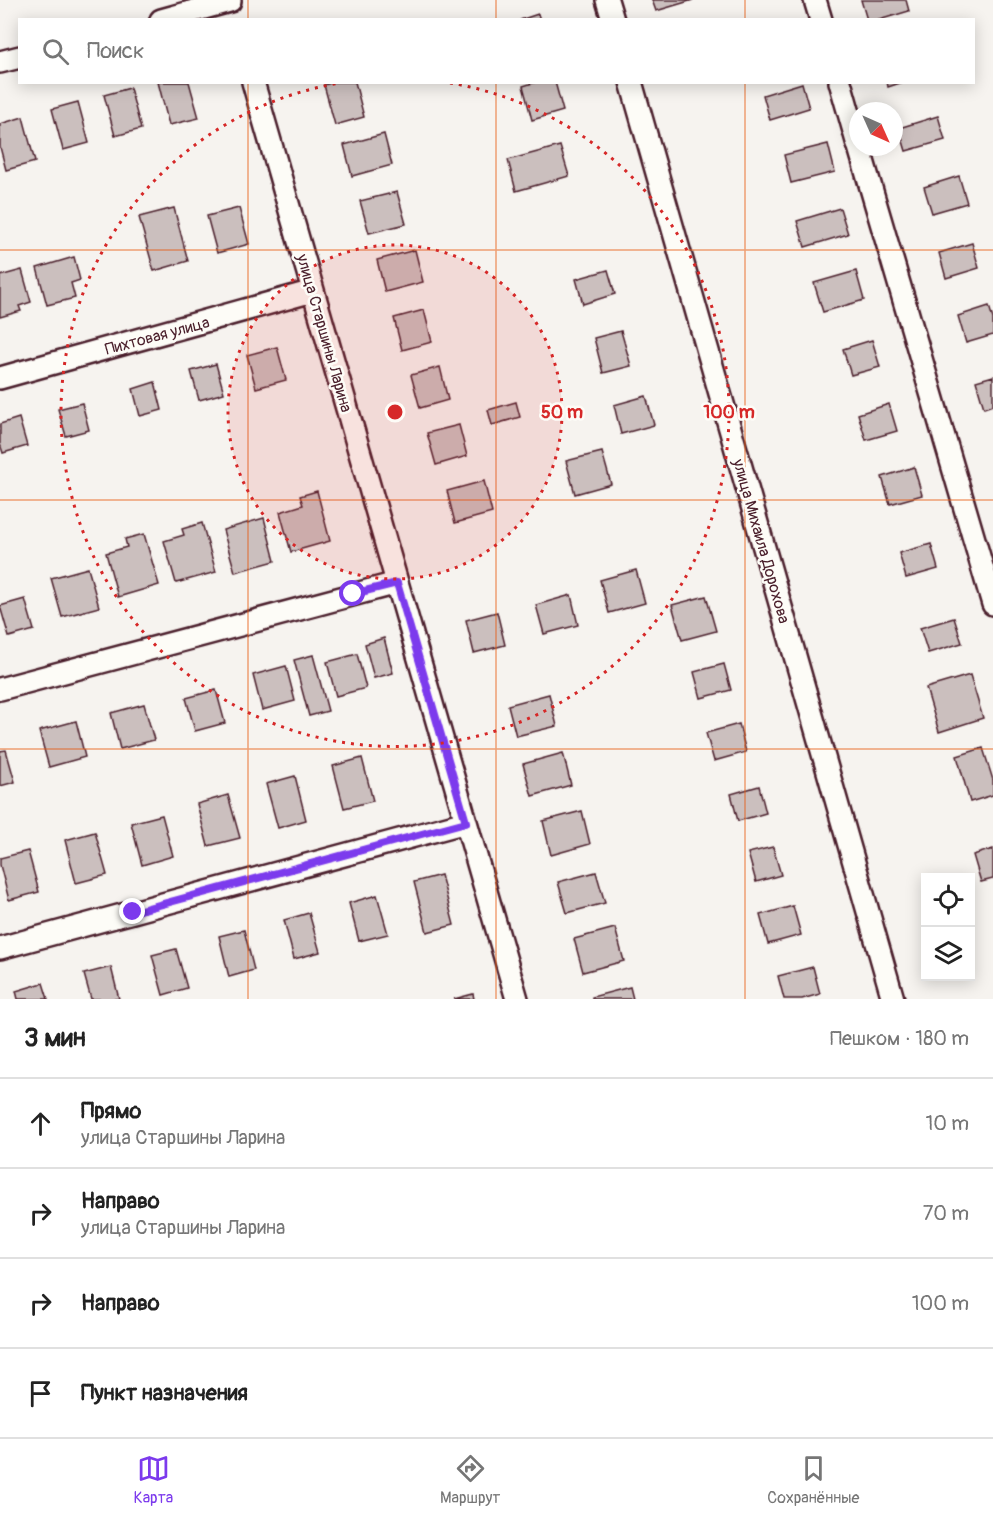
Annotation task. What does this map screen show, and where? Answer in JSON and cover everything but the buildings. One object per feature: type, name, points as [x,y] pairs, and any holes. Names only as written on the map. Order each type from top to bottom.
[{"type":"street","points":[[608,0],[612,18]]},
{"type":"street","points":[[816,0],[820,18]]},
{"type":"street","points":[[172,18],[231,7]]},
{"type":"street","points":[[0,62],[18,58]]},
{"type":"street","name":"улица Старшины Ларина","points":[[254,84],[517,999]]},
{"type":"street","name":"улица Михаила Дорохова","points":[[632,84],[893,999]]},
{"type":"street","points":[[841,84],[849,114]]},
{"type":"street","points":[[861,156],[993,604]]},
{"type":"street","name":"Пихтовая улица","points":[[0,378],[314,291]]},
{"type":"street","points":[[0,689],[397,583]]},
{"type":"street","points":[[0,948],[466,822]]},
{"type":"route","points":[[133,912],[466,822],[397,583],[353,594]]}]
